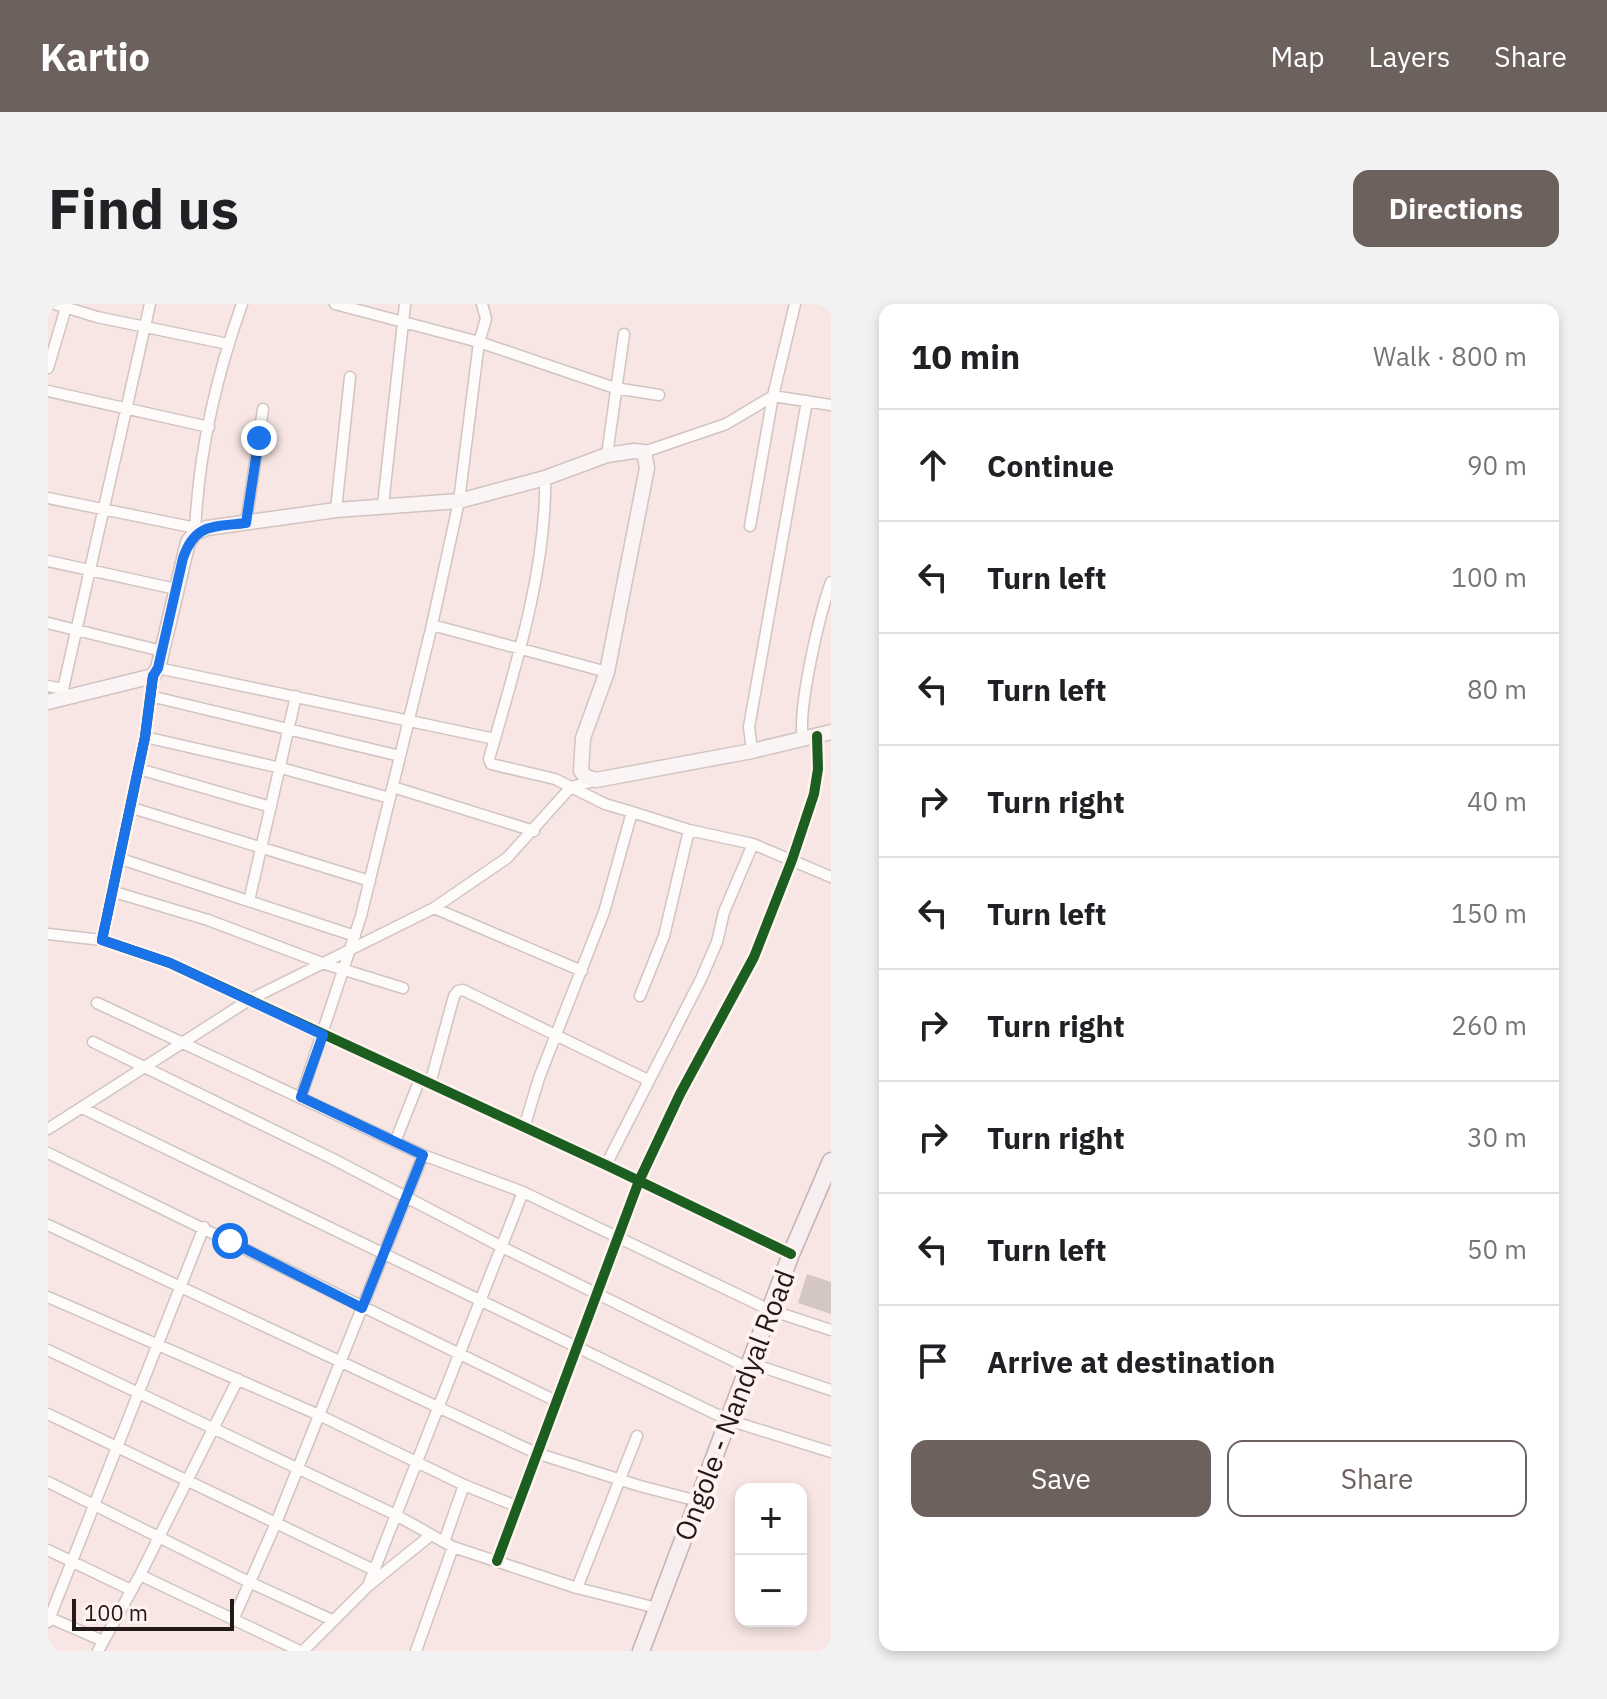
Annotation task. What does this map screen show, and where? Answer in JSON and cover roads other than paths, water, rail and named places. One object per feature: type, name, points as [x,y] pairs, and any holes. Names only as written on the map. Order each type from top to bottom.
[{"type":"main road","points":[[48,702],[64,693],[155,672],[188,542],[196,531],[336,510],[459,501],[545,478],[607,455],[634,451],[644,452],[647,468],[607,672],[583,738],[581,771],[586,777],[596,780],[817,736]]},
{"type":"main road","name":"Ongole - Nandyal Road","points":[[641,1651],[791,1254],[831,1161]]},
{"type":"street","points":[[48,686],[64,693],[150,304]]},
{"type":"street","points":[[48,498],[196,531],[202,457],[228,344],[242,304]]},
{"type":"street","points":[[335,304],[479,342],[615,388],[659,395]]},
{"type":"street","points":[[383,505],[405,304]]},
{"type":"street","points":[[301,1097],[354,942],[432,625],[459,501],[479,342],[486,319],[482,304]]},
{"type":"street","points":[[750,526],[773,396],[795,304]]},
{"type":"street","points":[[48,368],[62,305],[228,344]]},
{"type":"street","points":[[607,455],[624,334]]},
{"type":"street","points":[[336,510],[350,377]]},
{"type":"street","points":[[48,391],[209,427]]},
{"type":"street","points":[[644,452],[726,424],[773,396],[831,405]]},
{"type":"street","points":[[752,751],[749,727],[807,401]]},
{"type":"street","points":[[246,523],[263,409]]},
{"type":"street","points":[[545,478],[546,515],[542,544],[519,648],[489,759],[491,764],[555,779],[605,804],[689,830],[753,844],[831,877]]},
{"type":"street","points":[[48,561],[176,589]]},
{"type":"street","points":[[497,1561],[639,1181],[680,1094],[754,957],[792,860],[814,794],[818,769],[817,736],[800,726],[831,582]]},
{"type":"street","points":[[48,623],[162,651]]},
{"type":"street","points":[[432,625],[607,672]]},
{"type":"street","points":[[102,940],[139,769],[155,672],[296,696],[495,739]]},
{"type":"street","points":[[150,696],[400,756]]},
{"type":"street","points":[[249,901],[296,696]]},
{"type":"street","points":[[145,737],[392,793],[534,831]]},
{"type":"street","points":[[139,769],[271,807]]},
{"type":"street","points":[[48,1129],[249,1000],[322,963],[354,942],[434,908],[507,858],[571,787],[596,780]]},
{"type":"street","points":[[129,807],[370,881]]},
{"type":"street","points":[[524,1128],[539,1078],[604,912],[632,812]]},
{"type":"street","points":[[640,996],[664,936],[689,830]]},
{"type":"street","points":[[606,1165],[701,979],[717,942],[724,912],[753,844]]},
{"type":"street","points":[[118,858],[249,901],[354,942]]},
{"type":"street","points":[[111,891],[208,920],[322,963],[403,988]]},
{"type":"street","points":[[434,908],[582,971]]},
{"type":"street","points":[[48,934],[102,940],[170,963],[791,1254]]},
{"type":"street","points":[[395,1142],[425,1082],[458,991],[463,990],[648,1080]]},
{"type":"street","points":[[97,1003],[423,1155],[523,1192],[770,1310],[831,1330]]},
{"type":"street","points":[[93,1042],[502,1247],[749,1366],[831,1390]]},
{"type":"street","points":[[82,1108],[728,1420],[831,1452]]},
{"type":"street","points":[[48,1153],[556,1401]]},
{"type":"street","points":[[233,1620],[276,1523],[423,1155]]},
{"type":"street","points":[[368,1586],[523,1192]]},
{"type":"street","points":[[48,1225],[536,1453],[698,1501]]},
{"type":"street","points":[[204,1227],[49,1619],[101,1646],[238,1379]]},
{"type":"street","points":[[48,1297],[319,1415],[464,1485],[516,1506]]},
{"type":"street","points":[[48,1350],[396,1515],[448,1544],[577,1588],[657,1608]]},
{"type":"street","points":[[48,1414],[374,1570]]},
{"type":"street","points":[[577,1588],[637,1436]]},
{"type":"street","points":[[48,1482],[332,1620]]},
{"type":"street","points":[[416,1651],[464,1485]]},
{"type":"street","points":[[140,1575],[302,1651],[368,1586],[431,1535]]},
{"type":"street","points":[[48,1550],[131,1590]]}]
